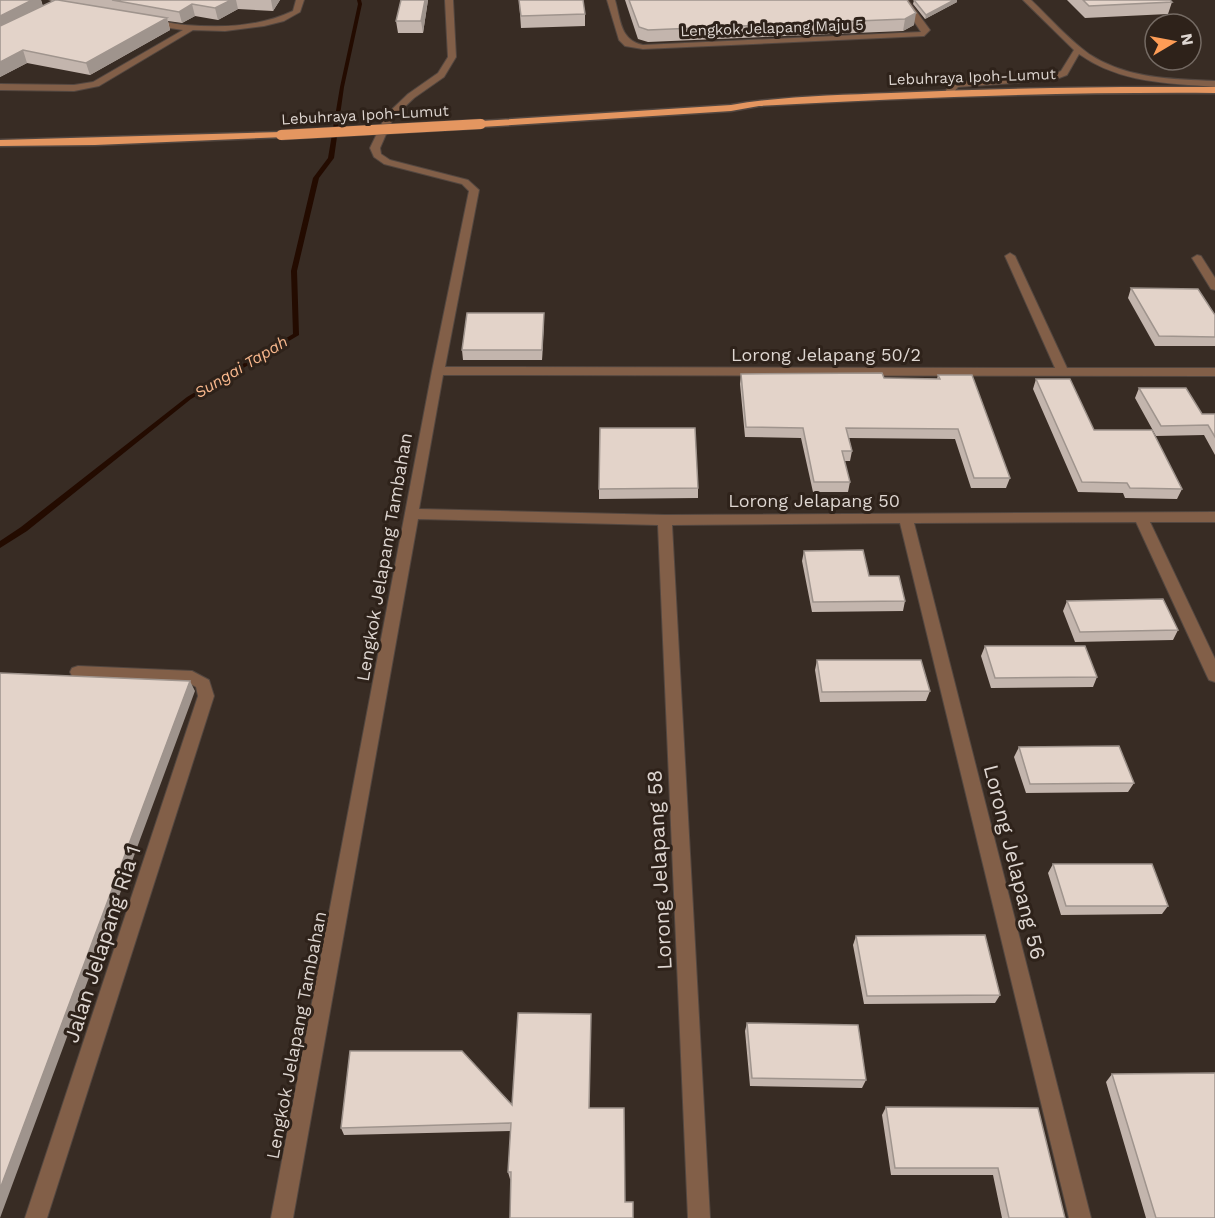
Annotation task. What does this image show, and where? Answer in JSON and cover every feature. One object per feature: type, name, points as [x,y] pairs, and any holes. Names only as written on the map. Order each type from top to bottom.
[{"type":"highway","name":"Lebuhraya Ipoh-Lumut","points":[[0,143],[281,135],[731,108],[759,103],[949,92],[1104,88],[1215,90]]},
{"type":"highway","name":"Lebuhraya Ipoh-Lumut","points":[[731,108],[751,109],[1025,96],[1215,95]]},
{"type":"street","points":[[146,22],[190,30],[265,24],[284,19],[296,12],[300,0]]},
{"type":"street","name":"Lengkok Jelapang Tambahan","points":[[282,1218],[438,371],[474,190],[465,182],[387,162],[377,155],[375,148],[389,117],[411,96],[441,75],[452,57],[449,0]]},
{"type":"street","name":"Lengkok Jelapang Maju 5","points":[[611,0],[621,38],[628,44],[643,47],[924,34],[926,30],[904,0]]},
{"type":"street","points":[[1027,0],[1078,49],[1113,70],[1162,80],[1215,84]]},
{"type":"street","points":[[0,87],[74,88],[96,84],[190,30]]},
{"type":"street","points":[[949,92],[955,85],[1051,78],[1064,73],[1078,49]]},
{"type":"street","points":[[1010,256],[1063,373]]},
{"type":"street","points":[[1197,258],[1215,287]]},
{"type":"street","name":"Lorong Jelapang 50/2","points":[[438,371],[1215,372]]},
{"type":"street","name":"Lorong Jelapang 50","points":[[412,514],[665,519],[1215,517]]},
{"type":"street","name":"Lorong Jelapang 56","points":[[906,518],[1080,1218]]},
{"type":"street","points":[[1141,518],[1215,676]]},
{"type":"street","name":"Lorong Jelapang 58","points":[[665,519],[699,1218]]},
{"type":"street","name":"Jalan Jelapang Ria 1","points":[[36,1218],[206,696],[203,684],[192,677],[78,672]]},
{"type":"building","points":[[0,0],[32,0],[0,16]]},
{"type":"building","points":[[55,0],[167,18],[86,63],[23,50],[0,62],[0,26]]},
{"type":"building","points":[[112,0],[231,0],[215,8],[192,4],[179,12]]},
{"type":"building","points":[[401,0],[425,0],[421,21],[396,21]]},
{"type":"building","points":[[519,0],[583,0],[585,14],[521,16]]},
{"type":"building","points":[[629,0],[907,0],[916,13],[905,19],[648,30],[639,27]]},
{"type":"building","points":[[914,0],[954,0],[926,15]]},
{"type":"building","points":[[1083,0],[1170,0],[1172,2],[1089,6]]},
{"type":"building","points":[[1131,288],[1198,289],[1215,315],[1215,337],[1159,336]]},
{"type":"building","points":[[467,313],[544,313],[542,350],[462,350]]},
{"type":"building","points":[[882,373],[884,378],[940,379],[938,375],[972,375],[1010,478],[974,478],[958,429],[846,428],[852,451],[842,451],[850,482],[814,482],[803,428],[746,427],[741,374]]},
{"type":"building","points":[[1036,379],[1070,379],[1094,430],[1152,430],[1182,489],[1130,488],[1127,483],[1082,482]]},
{"type":"building","points":[[1139,388],[1186,388],[1202,414],[1215,414],[1215,437],[1208,425],[1161,426]]},
{"type":"building","points":[[600,428],[695,428],[698,488],[599,489]]},
{"type":"building","points":[[863,550],[869,576],[899,576],[905,601],[813,602],[804,551]]},
{"type":"building","points":[[1163,599],[1178,630],[1080,632],[1067,601]]},
{"type":"building","points":[[985,646],[1085,646],[1097,677],[995,678]]},
{"type":"building","points":[[817,660],[921,660],[930,691],[822,692]]},
{"type":"building","points":[[0,673],[190,681],[0,1189]]},
{"type":"building","points":[[1119,746],[1134,783],[1030,784],[1019,747]]},
{"type":"building","points":[[1053,864],[1152,864],[1168,906],[1066,906]]},
{"type":"building","points":[[985,935],[1000,995],[867,996],[856,936]]},
{"type":"building","points":[[518,1013],[591,1014],[589,1108],[624,1108],[625,1202],[633,1202],[633,1218],[510,1218],[511,1172],[508,1172],[511,1123],[341,1128],[350,1051],[462,1051],[512,1105]]},
{"type":"building","points":[[747,1023],[858,1025],[866,1080],[752,1078]]},
{"type":"building","points":[[1215,1073],[1215,1218],[1156,1218],[1112,1074]]},
{"type":"building","points":[[886,1107],[1038,1108],[1065,1218],[1009,1218],[998,1168],[895,1168]]},
{"type":"waterway","name":"Sungai Tapah","points":[[0,545],[24,529],[189,398],[296,335],[294,271],[316,178],[331,158],[359,0]]}]
